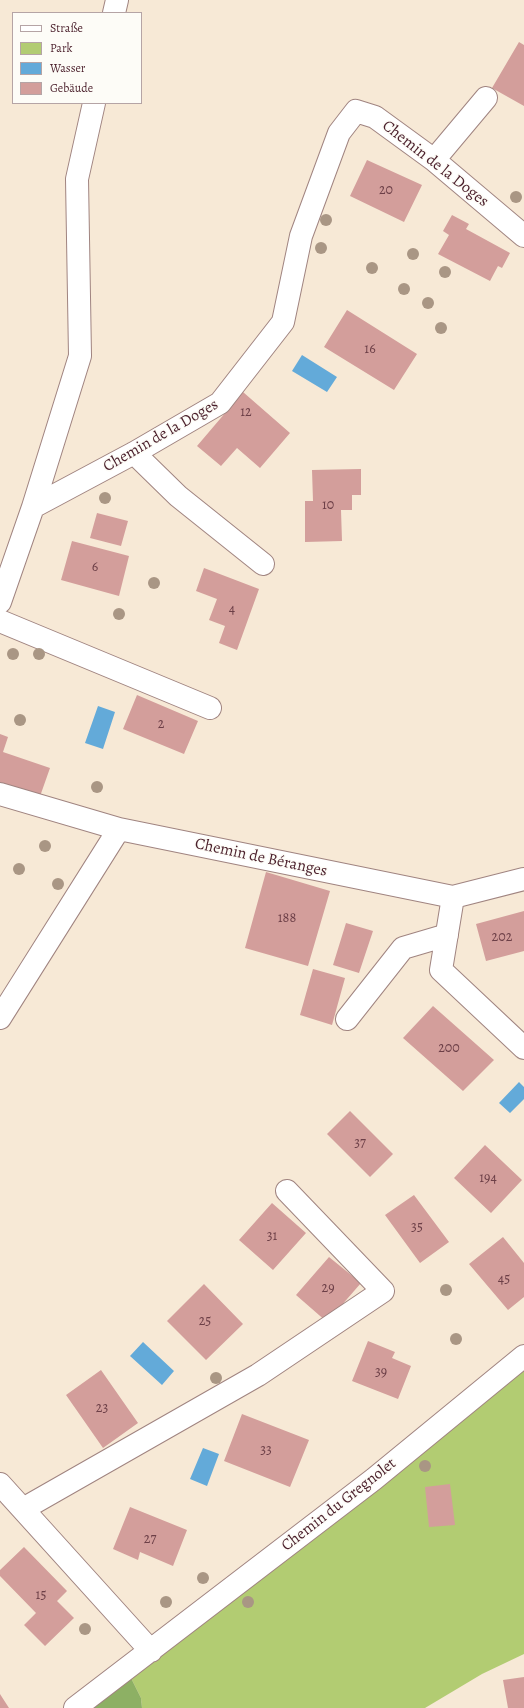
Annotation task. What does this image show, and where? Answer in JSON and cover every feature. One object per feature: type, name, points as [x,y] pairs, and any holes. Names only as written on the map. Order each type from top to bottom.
[{"type":"street","points":[[114,12],[117,0]]},
{"type":"street","points":[[434,160],[486,98]]},
{"type":"street","points":[[0,602],[33,507],[80,356],[77,179],[94,104]]},
{"type":"street","name":"Chemin de la Doges","points":[[33,507],[134,453],[220,403],[283,322],[301,236],[339,133],[356,111],[375,117],[434,160],[524,236]]},
{"type":"street","points":[[134,453],[178,496],[263,564]]},
{"type":"street","points":[[0,622],[210,708]]},
{"type":"street","name":"Chemin de Béranges","points":[[0,794],[119,829],[453,897],[524,878]]},
{"type":"street","points":[[0,1018],[119,829]]},
{"type":"street","points":[[453,897],[441,970],[524,1048]]},
{"type":"street","points":[[347,1019],[370,996],[403,948],[447,935]]},
{"type":"street","points":[[23,1509],[258,1375],[383,1291],[287,1191]]},
{"type":"street","name":"Chemin du Gregnolet","points":[[75,1708],[374,1479],[524,1356]]},
{"type":"street","points":[[0,1484],[151,1651]]},
{"type":"green space","points":[[524,1356],[524,1654],[482,1674],[425,1708],[142,1708],[141,1698],[131,1678]]},
{"type":"green space","points":[[131,1678],[141,1698],[142,1708],[91,1708]]},
{"type":"water","points":[[302,355],[337,377],[327,392],[292,371]]},
{"type":"water","points":[[98,706],[115,712],[103,749],[85,743]]},
{"type":"water","points":[[519,1082],[524,1087],[524,1099],[510,1113],[499,1103]]},
{"type":"water","points":[[143,1342],[174,1371],[162,1385],[130,1356]]},
{"type":"water","points":[[203,1448],[219,1454],[207,1486],[190,1479]]},
{"type":"building","points":[[519,42],[524,45],[524,106],[492,88]]},
{"type":"building","points":[[367,160],[422,185],[404,222],[350,196]]},
{"type":"building","points":[[452,215],[469,224],[466,229],[510,253],[502,268],[498,266],[490,281],[438,254],[449,235],[443,231]]},
{"type":"building","points":[[347,310],[417,354],[394,390],[324,347]]},
{"type":"building","points":[[243,392],[290,433],[260,468],[237,448],[221,466],[197,446]]},
{"type":"building","points":[[361,469],[361,495],[352,495],[352,510],[341,510],[342,541],[305,542],[305,501],[313,501],[312,470]]},
{"type":"building","points":[[97,513],[128,521],[121,546],[90,538]]},
{"type":"building","points":[[72,541],[129,556],[119,596],[61,580]]},
{"type":"building","points":[[204,568],[259,589],[237,650],[219,643],[225,626],[209,620],[217,599],[196,591]]},
{"type":"building","points":[[137,695],[198,721],[184,754],[123,729]]},
{"type":"building","points":[[0,734],[8,737],[3,752],[50,768],[38,802],[0,788]]},
{"type":"building","points":[[266,872],[330,891],[308,966],[245,948]]},
{"type":"building","points":[[524,911],[524,951],[486,961],[476,924]]},
{"type":"building","points":[[346,923],[373,931],[359,973],[333,965]]},
{"type":"building","points":[[313,969],[345,978],[332,1025],[300,1015]]},
{"type":"building","points":[[433,1006],[494,1060],[463,1091],[403,1038]]},
{"type":"building","points":[[350,1111],[393,1154],[370,1177],[327,1134]]},
{"type":"building","points":[[485,1145],[522,1180],[491,1213],[454,1178]]},
{"type":"building","points":[[414,1195],[449,1242],[420,1263],[385,1215]]},
{"type":"building","points":[[272,1203],[306,1233],[273,1270],[239,1240]]},
{"type":"building","points":[[503,1237],[524,1263],[524,1297],[508,1310],[469,1264]]},
{"type":"building","points":[[329,1257],[361,1283],[327,1322],[296,1295]]},
{"type":"building","points":[[204,1284],[243,1324],[206,1360],[167,1321]]},
{"type":"building","points":[[368,1341],[395,1352],[392,1358],[411,1366],[398,1399],[352,1381]]},
{"type":"building","points":[[101,1370],[138,1423],[103,1448],[66,1395]]},
{"type":"building","points":[[242,1414],[309,1440],[290,1487],[224,1461]]},
{"type":"building","points":[[450,1484],[455,1525],[429,1527],[425,1487]]},
{"type":"building","points":[[130,1507],[187,1530],[173,1566],[140,1552],[138,1560],[113,1549]]},
{"type":"building","points":[[24,1547],[67,1591],[57,1601],[74,1618],[45,1646],[24,1625],[36,1613],[0,1576],[0,1570]]},
{"type":"building","points":[[524,1677],[524,1708],[508,1708],[503,1680]]},
{"type":"building","points":[[0,1694],[9,1708],[0,1708]]}]
